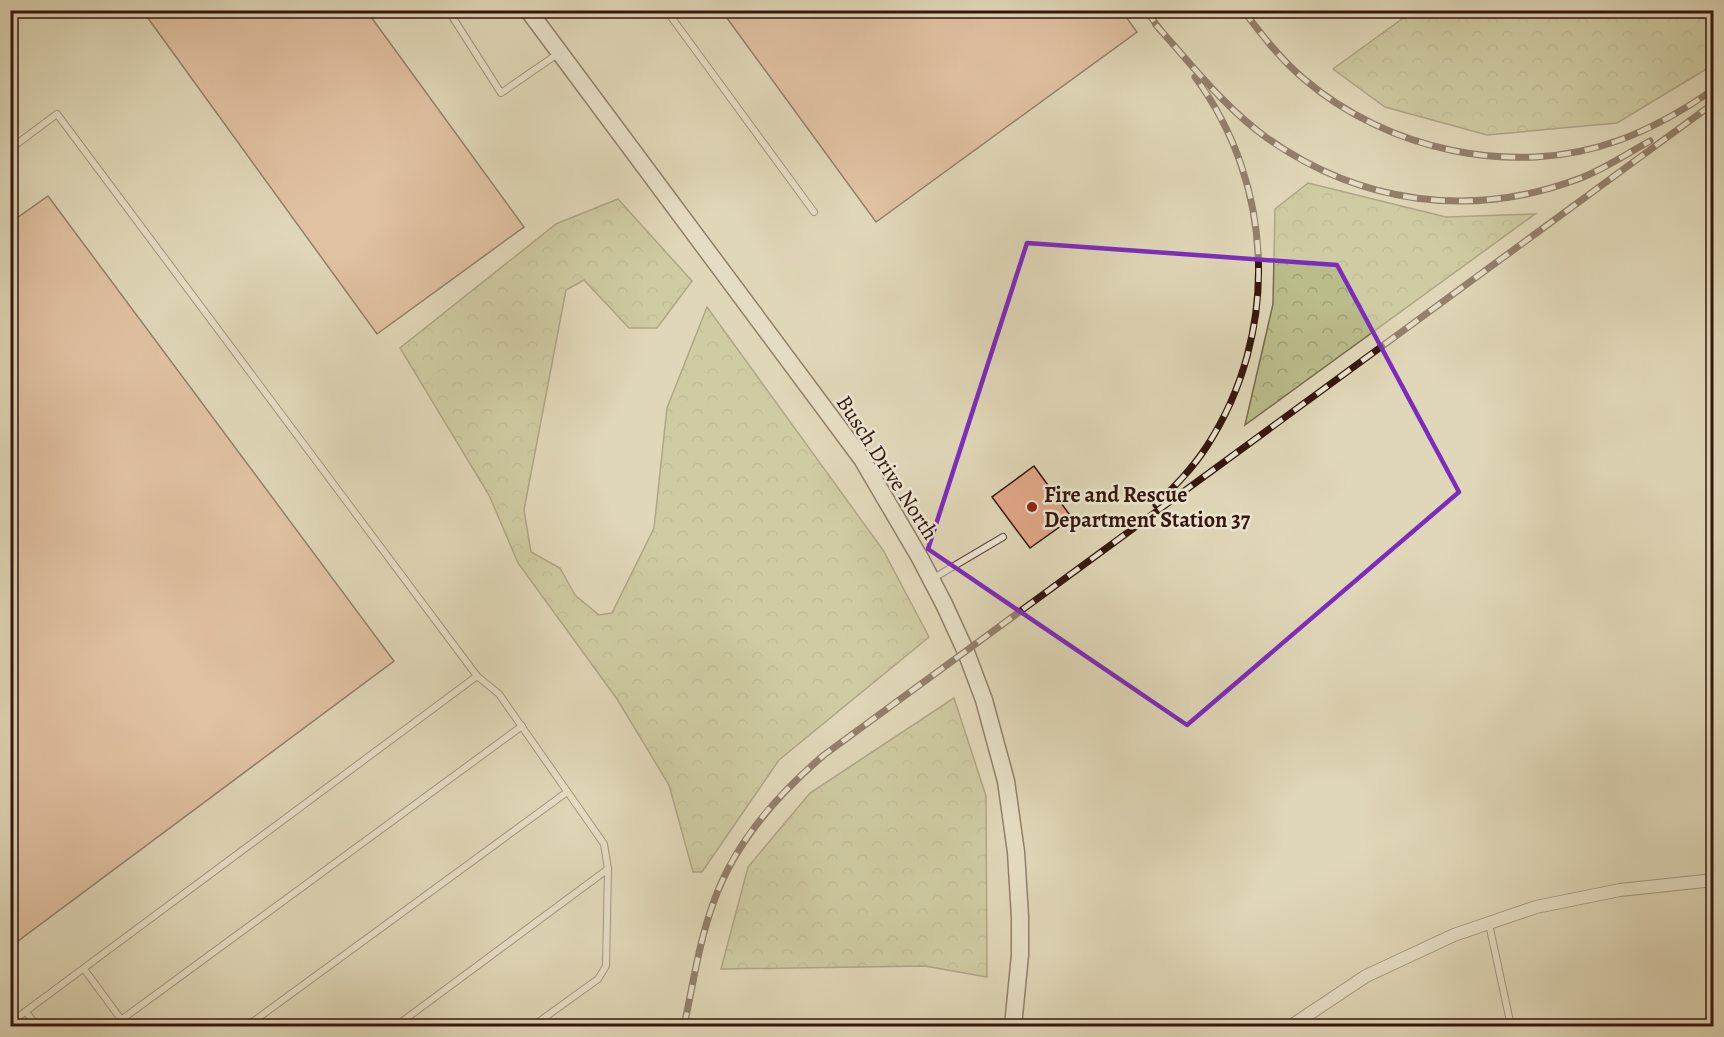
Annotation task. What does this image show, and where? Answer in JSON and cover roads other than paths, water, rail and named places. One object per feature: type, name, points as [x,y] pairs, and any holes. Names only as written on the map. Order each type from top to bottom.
[{"type":"street","name":"Busch Drive North","points":[[531,11],[559,52],[862,459],[931,579],[962,643],[977,681],[1006,781],[1016,852],[1020,955],[1013,1026]]},
{"type":"street","points":[[1291,1026],[1366,976],[1454,935],[1536,907],[1620,890],[1713,880]]},
{"type":"lane","points":[[448,10],[501,93],[559,52]]},
{"type":"lane","points":[[666,10],[814,212]]},
{"type":"lane","points":[[10,149],[57,114],[477,676],[499,694],[604,844],[608,869],[606,966],[598,979],[533,1026]]},
{"type":"lane","points":[[931,579],[1003,537]]},
{"type":"lane","points":[[10,1023],[477,676]]},
{"type":"lane","points":[[122,1020],[522,726]]},
{"type":"lane","points":[[247,1026],[567,792]]},
{"type":"lane","points":[[396,1026],[608,869]]},
{"type":"lane","points":[[1488,924],[1511,1026]]},
{"type":"lane","points":[[84,969],[126,1026]]},
{"type":"lane","points":[[26,1012],[37,1026]]},
{"type":"railway","points":[[1146,10],[1161,31]]},
{"type":"railway","points":[[1243,10],[1287,64],[1337,104],[1373,124],[1412,140],[1453,150],[1494,156],[1536,157],[1577,152],[1617,141],[1642,131],[1679,112],[1714,89]]},
{"type":"railway","points":[[1156,25],[1223,99],[1267,138],[1303,160],[1340,178],[1378,191],[1417,198],[1457,201],[1497,199],[1538,191],[1578,179],[1650,141]]},
{"type":"railway","points":[[1156,505],[1202,454],[1231,402],[1247,356],[1256,308],[1258,260],[1253,211],[1241,164],[1221,119],[1195,77]]},
{"type":"railway","points":[[684,1026],[704,932],[723,879],[733,859],[759,821],[807,770],[824,755],[1714,103]]},
{"type":"place","name":"Fire and Rescue Department Station 37","points":[[1032,507]]}]
